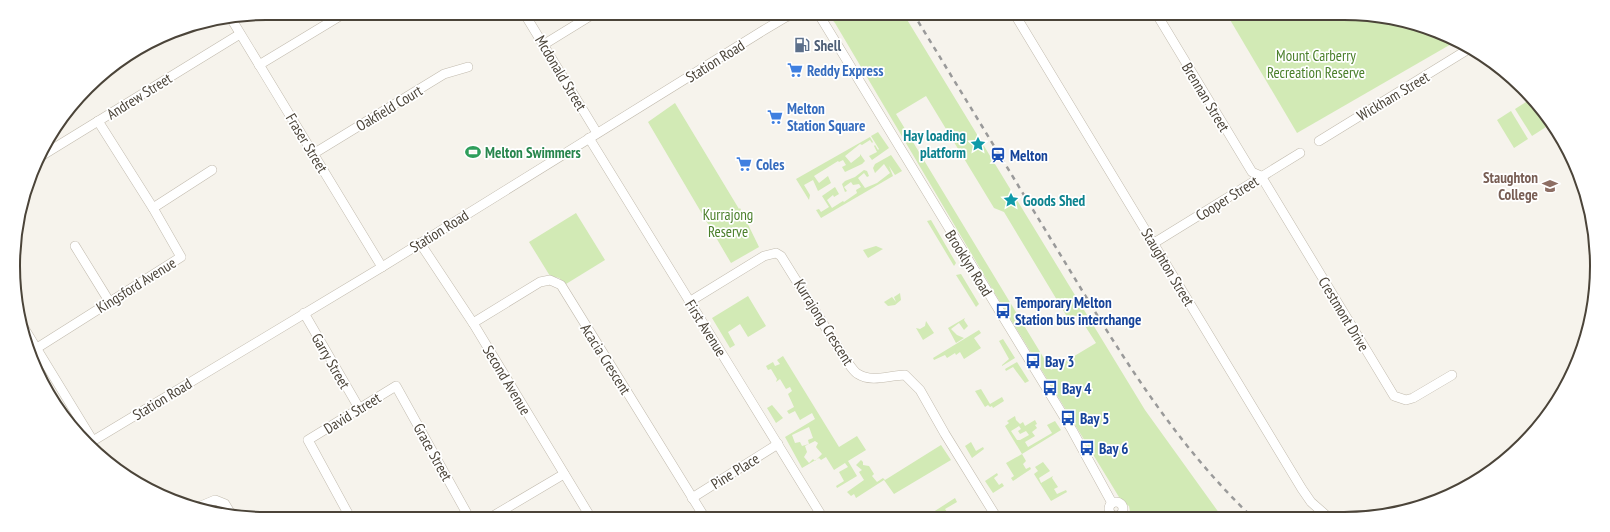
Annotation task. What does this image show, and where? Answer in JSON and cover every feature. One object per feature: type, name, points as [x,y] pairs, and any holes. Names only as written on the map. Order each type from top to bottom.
[{"type":"street","points":[[259,65],[333,20]]},
{"type":"street","name":"Mcdonald Street","points":[[528,20],[597,133]]},
{"type":"street","points":[[543,45],[584,20]]},
{"type":"street","name":"Station Road","points":[[93,441],[420,243],[780,20]]},
{"type":"street","name":"Brooklyn Road","points":[[822,20],[876,111],[1072,430],[1112,503],[1109,508],[1112,512]]},
{"type":"street","name":"Brooklyn Road","points":[[824,20],[825,24]]},
{"type":"street","name":"Staughton Street","points":[[1018,20],[1302,489],[1311,502],[1322,512]]},
{"type":"street","name":"Brennan Street","points":[[1160,20],[1252,172],[1261,176]]},
{"type":"street","name":"Fraser Street","points":[[233,22],[382,266]]},
{"type":"street","name":"Andrew Street","points":[[51,146],[98,121],[240,34]]},
{"type":"street","name":"Wickham Street","points":[[1319,141],[1464,52]]},
{"type":"street","name":"Oakfield Court","points":[[314,154],[444,74],[468,67]]},
{"type":"street","name":"Kingsford Avenue","points":[[37,348],[109,301],[181,257],[153,208],[98,121]]},
{"type":"street","name":"First Avenue","points":[[589,138],[819,512]]},
{"type":"street","name":"Cooper Street","points":[[1154,244],[1300,153]]},
{"type":"street","points":[[153,208],[212,170]]},
{"type":"street","name":"Crestmont Drive","points":[[1261,176],[1394,396],[1406,400],[1413,398],[1452,375]]},
{"type":"street","name":"Second Avenue","points":[[420,243],[473,324],[587,512]]},
{"type":"street","points":[[75,246],[109,301]]},
{"type":"street","name":"Kurrajong Crescent","points":[[689,302],[764,256],[776,253],[782,256],[848,362],[858,374],[874,379],[892,375],[904,375],[920,390],[945,434],[994,512]]},
{"type":"street","name":"Acacia Crescent","points":[[473,324],[540,282],[550,280],[561,285],[701,512]]},
{"type":"street","name":"Garry Street","points":[[304,313],[359,408]]},
{"type":"street","points":[[31,338],[90,438]]},
{"type":"street","name":"David Street","points":[[347,512],[308,440],[396,386]]},
{"type":"street","name":"Grace Street","points":[[396,386],[466,512]]},
{"type":"street","name":"Pine Place","points":[[692,498],[778,444]]},
{"type":"street","points":[[500,512],[564,474]]},
{"type":"street","points":[[205,505],[216,500],[225,504],[228,509]]},
{"type":"green space","points":[[832,20],[907,20],[1145,410],[1218,512],[1130,512],[1129,506],[1122,502],[994,292]],"holes":[[[926,96],[994,208],[1004,212],[1069,320],[1078,315],[1096,343],[1051,370],[896,114]]]},
{"type":"green space","name":"Mount Carberry Recreation Reserve","points":[[1230,20],[1344,20],[1376,22],[1408,28],[1451,44],[1297,133]]},
{"type":"green space","points":[[1527,101],[1546,127],[1532,136],[1515,109]]},
{"type":"green space","name":"Kurrajong Reserve","points":[[675,103],[739,209],[740,208],[759,247],[731,263],[648,122]]},
{"type":"green space","points":[[1511,111],[1528,139],[1514,148],[1497,120]]},
{"type":"green space","points":[[878,132],[889,148],[872,160],[869,156],[877,152],[874,146],[875,145],[878,150],[879,149],[871,136]]},
{"type":"green space","points":[[870,137],[873,142],[872,143],[870,140],[862,145],[860,144],[845,156],[851,163],[860,156],[860,154],[865,161],[862,164],[845,172],[842,167],[846,165],[843,160],[838,161],[814,176],[819,183],[828,176],[831,183],[818,191],[813,180],[804,185],[810,195],[809,200],[796,179]]},
{"type":"green space","points":[[891,155],[902,171],[895,175],[889,166],[893,176],[821,218],[816,210],[819,209],[821,212],[829,207],[822,196],[835,187],[839,194],[834,197],[833,195],[827,200],[832,208],[843,201],[844,202],[857,193],[856,190],[861,187],[859,184],[853,185],[851,182],[844,187],[847,191],[845,192],[842,184],[864,170],[867,171],[869,176],[867,177],[864,173],[858,178],[865,188],[877,183],[890,173],[884,164],[875,173],[873,168],[875,164]]},
{"type":"green space","points":[[576,213],[605,260],[566,284],[559,278],[550,276],[529,242]]},
{"type":"green space","points":[[931,220],[956,263],[954,266],[927,221]]},
{"type":"green space","points":[[876,246],[883,249],[868,258],[863,250]]},
{"type":"green space","points":[[961,274],[979,304],[976,307],[956,275]]},
{"type":"green space","points":[[900,293],[901,300],[895,305],[888,306],[884,302],[892,297],[896,302],[894,297]]},
{"type":"green space","points":[[748,296],[766,326],[748,337],[740,324],[728,332],[735,345],[730,348],[712,318]]},
{"type":"green space","points":[[965,318],[964,320],[968,326],[964,330],[959,323],[951,329],[957,335],[964,338],[956,343],[948,328]]},
{"type":"green space","points":[[926,321],[934,333],[923,340],[916,328],[920,329],[925,326]]},
{"type":"green space","points":[[979,330],[981,333],[974,338],[981,348],[964,359],[960,352],[947,358],[945,355],[934,360],[933,358]]},
{"type":"green space","points":[[1003,339],[1015,358],[1002,366],[1009,359],[999,341]]},
{"type":"green space","points":[[783,356],[839,447],[857,436],[866,450],[848,461],[857,476],[837,488],[836,486],[844,481],[839,472],[848,467],[845,463],[834,470],[826,457],[821,460],[819,458],[817,459],[822,454],[816,447],[818,443],[815,441],[809,444],[805,446],[807,452],[804,457],[809,463],[813,459],[815,461],[802,468],[785,437],[815,419],[812,413],[800,420],[795,411],[789,414],[787,411],[794,407],[788,394],[792,391],[790,387],[786,389],[780,379],[776,382],[777,379],[771,369],[768,370],[766,366],[773,362],[775,366],[780,364],[777,360]],"holes":[[[809,427],[813,438],[808,440],[809,444],[802,446],[800,442],[795,443],[792,435]]]},
{"type":"green space","points":[[1017,362],[1029,381],[1025,383],[1013,367],[1006,371],[1005,369]]},
{"type":"green space","points":[[981,389],[990,404],[1002,397],[1004,401],[993,408],[992,406],[990,407],[988,405],[985,407],[975,391]]},
{"type":"green space","points":[[772,405],[783,418],[776,423],[767,408]]},
{"type":"green space","points":[[1015,416],[1016,420],[1020,424],[1023,422],[1025,426],[1035,420],[1037,424],[1035,425],[1037,428],[1032,432],[1035,436],[1025,442],[1028,447],[1052,433],[1047,425],[1055,421],[1061,430],[1022,454],[1005,426],[1009,423],[1007,421]],"holes":[[[1019,426],[1021,429],[1018,431],[1020,434],[1026,431],[1029,435],[1017,440],[1011,431]]]},
{"type":"green space","points":[[971,442],[976,451],[983,447],[984,449],[972,458],[965,446]]},
{"type":"green space","points":[[941,445],[951,460],[894,494],[884,480],[856,498],[854,494],[851,496],[847,492],[864,480],[859,472],[862,470],[856,465],[861,460],[863,465],[869,466],[874,474],[872,476],[877,482],[883,478],[885,480]]},
{"type":"green space","points":[[1022,454],[1026,461],[1023,464],[1026,469],[1030,467],[1031,469],[1013,481],[1011,478],[1014,476],[1006,463]]},
{"type":"green space","points":[[1043,462],[1050,471],[1039,478],[1041,483],[1053,476],[1052,478],[1058,487],[1054,489],[1057,494],[1066,490],[1067,492],[1051,501],[1034,474],[1038,471],[1035,467]]},
{"type":"green space","points":[[997,473],[998,475],[994,478],[999,485],[1002,483],[1004,486],[993,493],[985,481]]},
{"type":"green space","points":[[955,498],[957,502],[945,509],[947,512],[933,512]]},
{"type":"railway","points":[[917,20],[1126,361],[1172,427],[1197,458],[1247,512]]},
{"type":"place","name":"Shell","points":[[802,45]]},
{"type":"place","name":"Reddy Express","points":[[795,70]]},
{"type":"place","name":"Melton Station Square","points":[[775,117]]},
{"type":"place","name":"Hay loading platform","points":[[978,144]]},
{"type":"place","name":"Melton Swimmers","points":[[473,152]]},
{"type":"place","name":"Melton","points":[[998,155]]},
{"type":"place","name":"Coles","points":[[744,164]]},
{"type":"place","name":"Staughton College","points":[[1550,186]]},
{"type":"place","name":"Goods Shed","points":[[1011,200]]},
{"type":"place","name":"Temporary Melton Station bus interchange","points":[[1003,311]]},
{"type":"place","name":"Bay 3","points":[[1033,361]]},
{"type":"place","name":"Bay 4","points":[[1050,388]]},
{"type":"place","name":"Bay 5","points":[[1068,418]]},
{"type":"place","name":"Bay 6","points":[[1087,448]]}]
